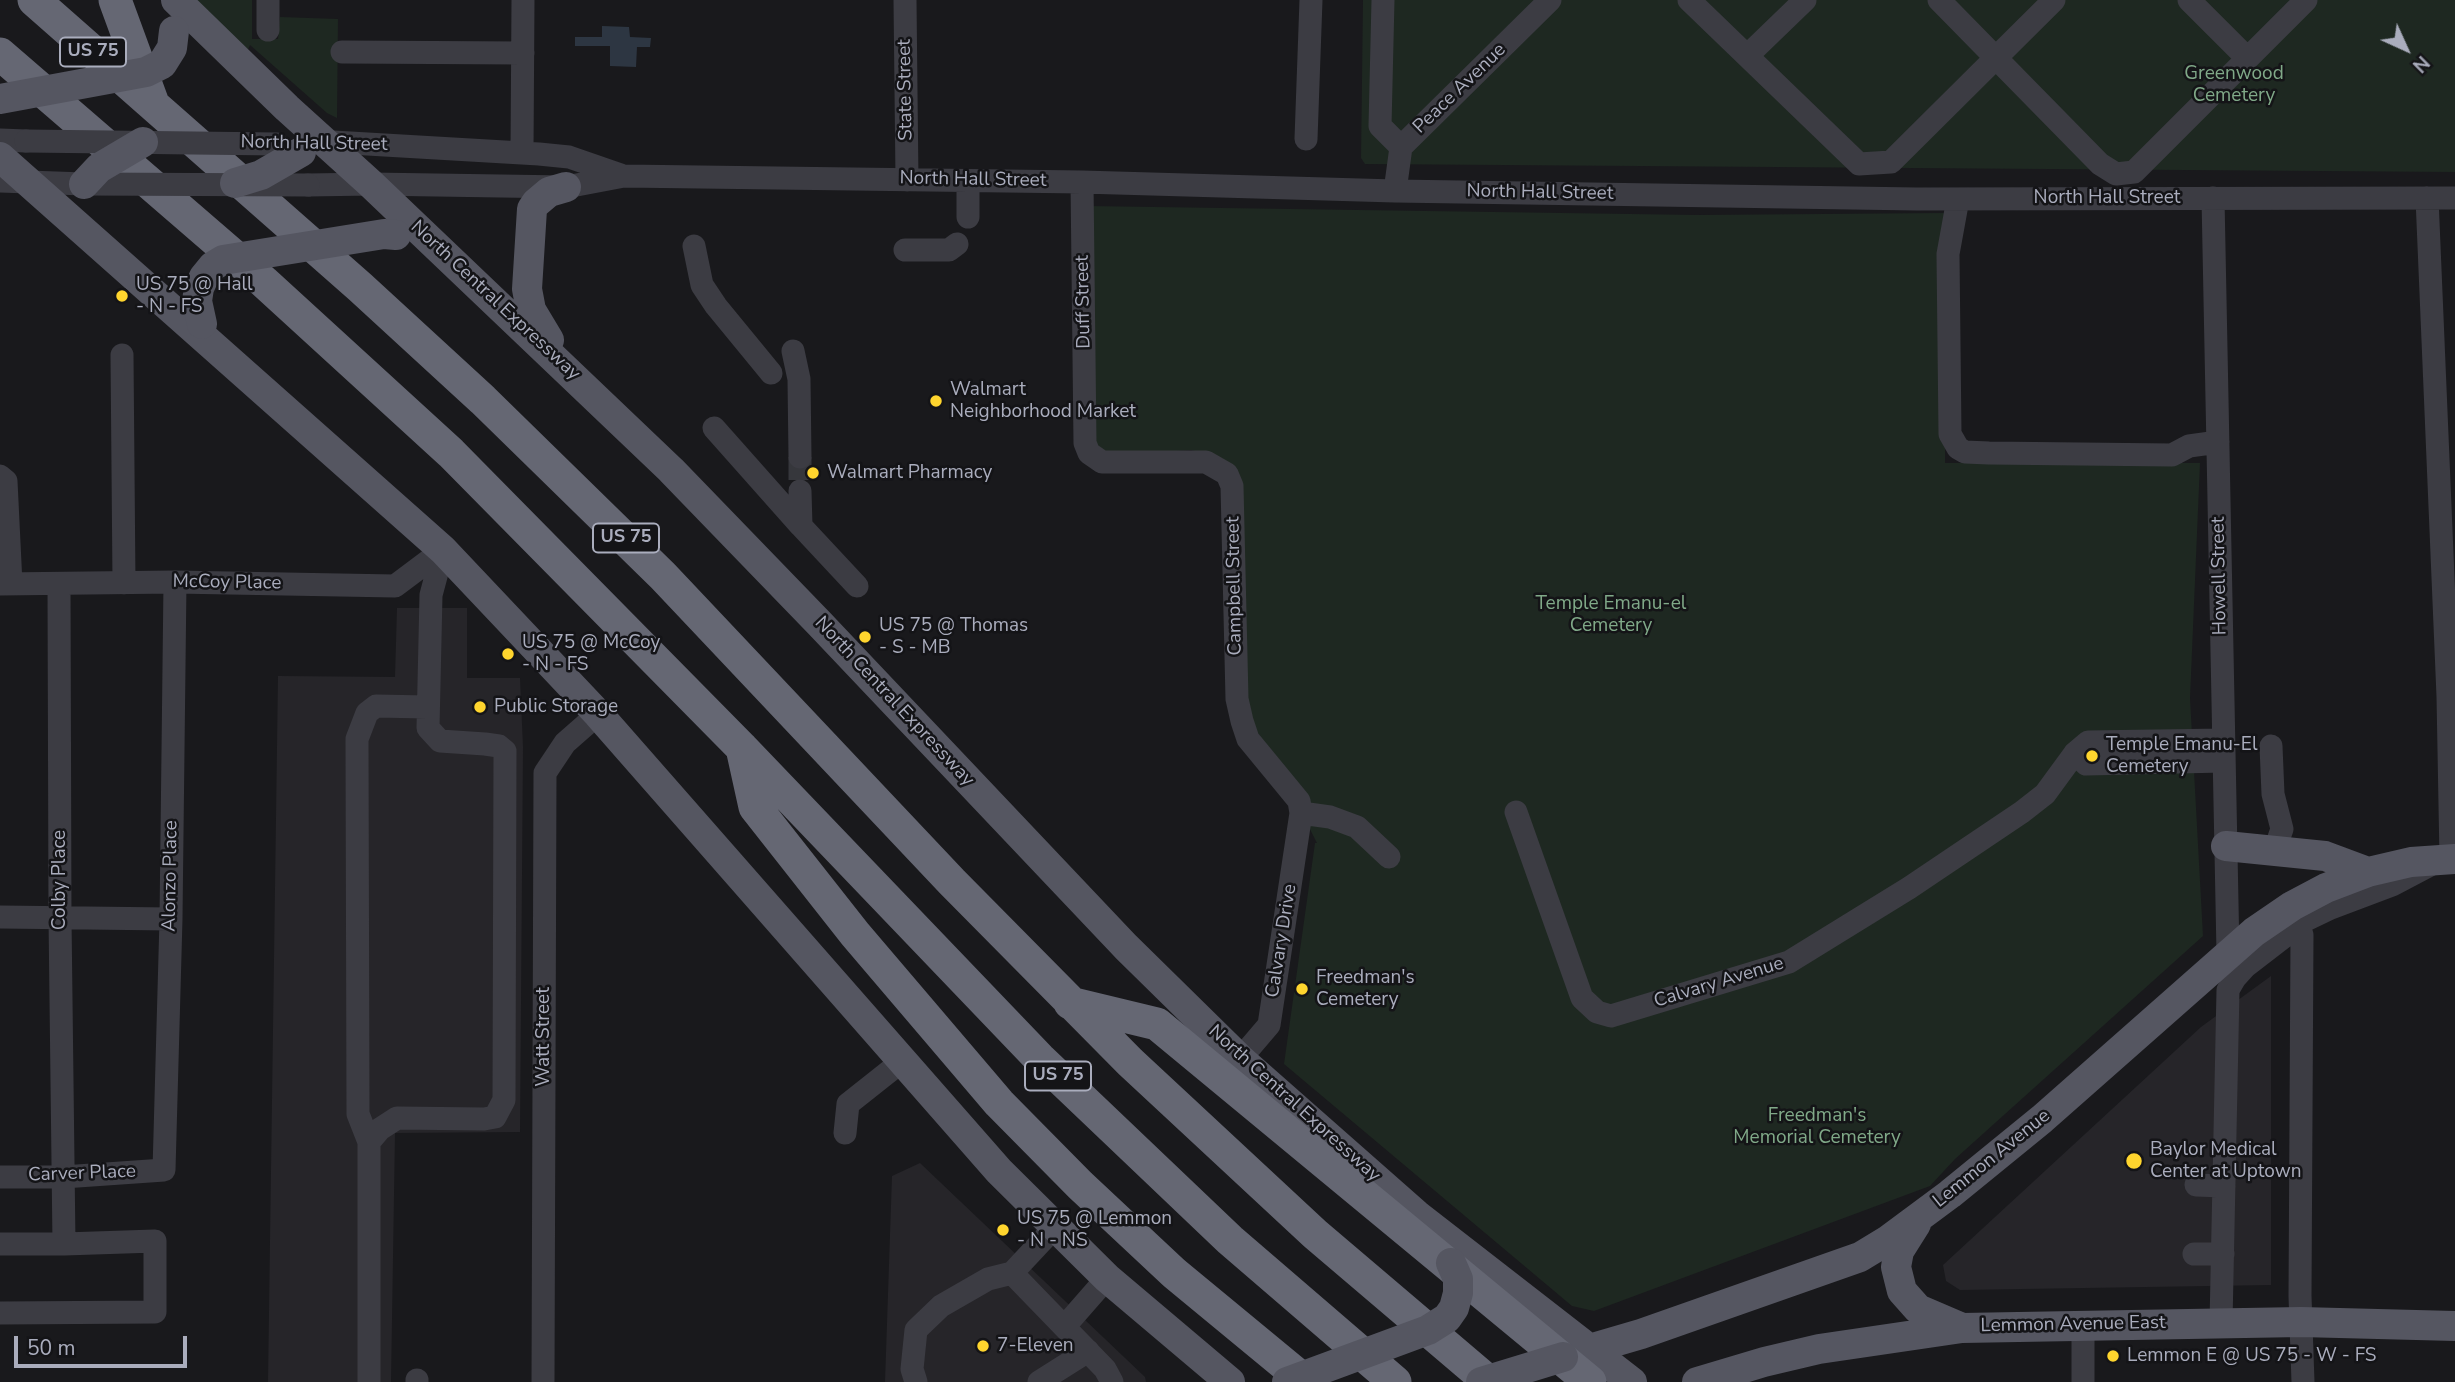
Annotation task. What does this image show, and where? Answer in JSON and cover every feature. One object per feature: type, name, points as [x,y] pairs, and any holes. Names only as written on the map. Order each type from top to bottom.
[{"type":"highway","name":"US 75","points":[[34,0],[422,342],[587,500],[689,603],[952,882],[1159,1090],[1386,1297],[1489,1382]]},
{"type":"highway","points":[[115,0],[153,103]]},
{"type":"highway","name":"US 75","points":[[0,54],[264,282],[452,453],[742,748],[1022,1040],[1127,1144],[1230,1240],[1395,1382]]},
{"type":"highway","points":[[742,748],[755,807],[863,944],[999,1103],[1080,1185],[1174,1273],[1306,1382]]},
{"type":"highway","points":[[1070,1003],[1157,1024],[1581,1363]]},
{"type":"main road","points":[[0,99],[146,72],[162,64],[172,48],[175,0]]},
{"type":"main road","name":"North Central Expressway","points":[[175,0],[301,146],[371,184],[671,470],[1126,947],[1240,1059],[1581,1363],[1632,1382]]},
{"type":"main road","points":[[93,239],[79,216],[76,190],[99,168],[143,142]]},
{"type":"main road","points":[[235,183],[261,175],[301,146]]},
{"type":"main road","points":[[0,157],[13,181],[93,239],[443,550],[598,714],[999,1171],[1107,1278],[1184,1345],[1218,1380],[1253,1382]]},
{"type":"main road","points":[[563,365],[531,310],[527,289],[532,209],[549,192],[566,187]]},
{"type":"main road","points":[[220,353],[202,324],[197,301],[204,277],[213,266],[223,260],[384,234],[436,245]]},
{"type":"main road","points":[[2226,846],[2325,856],[2368,872]]},
{"type":"main road","name":"Lemmon Avenue","points":[[1481,1382],[1581,1363],[1860,1257],[1950,1195],[2042,1119],[2253,932],[2292,906],[2326,888],[2368,872],[2411,862],[2448,859]]},
{"type":"main road","points":[[1287,1382],[1428,1330],[1447,1318],[1454,1308],[1458,1279],[1451,1263],[1417,1215]]},
{"type":"main road","points":[[1922,1215],[1899,1251],[1896,1267],[1902,1292],[1918,1309],[1962,1328]]},
{"type":"main road","name":"Lemmon Avenue East","points":[[1697,1382],[1819,1349],[1962,1328],[2301,1322],[2455,1326]]},
{"type":"main road","points":[[1779,1382],[1814,1359],[1872,1340]]},
{"type":"street","points":[[268,0],[268,30]]},
{"type":"street","points":[[522,152],[523,0]]},
{"type":"street","name":"State Street","points":[[905,0],[907,180]]},
{"type":"street","points":[[1306,139],[1311,0]]},
{"type":"street","points":[[1383,0],[1380,126],[1401,147]]},
{"type":"street","name":"Peace Avenue","points":[[1395,191],[1401,147],[1550,0]]},
{"type":"street","points":[[1689,0],[1859,164],[1891,162],[2054,0]]},
{"type":"street","points":[[1748,56],[1805,0]]},
{"type":"street","points":[[1940,0],[2100,164],[2116,174],[2134,172],[2246,57],[2306,0]]},
{"type":"street","points":[[2189,0],[2246,57]]},
{"type":"street","points":[[342,52],[523,53]]},
{"type":"street","name":"North Hall Street","points":[[0,140],[522,152],[569,157],[624,176]]},
{"type":"street","name":"North Hall Street","points":[[13,181],[76,190],[235,183],[566,187],[624,176],[1958,199],[2455,198]]},
{"type":"street","points":[[968,181],[968,217]]},
{"type":"street","name":"Duff Street","points":[[1082,182],[1085,443],[1096,460]]},
{"type":"street","name":"Howell Street","points":[[2213,198],[2228,953]]},
{"type":"street","points":[[2221,1323],[2228,990],[2245,967],[2299,926],[2331,908],[2392,885],[2448,859],[2448,696],[2427,198]]},
{"type":"street","points":[[1958,199],[1948,254],[1950,434],[1953,442],[1965,452],[2172,455],[2189,446],[2218,442]]},
{"type":"street","points":[[905,250],[949,250],[957,244]]},
{"type":"street","points":[[694,246],[702,285],[771,373]]},
{"type":"street","points":[[793,351],[799,379],[800,457]]},
{"type":"street","points":[[122,355],[124,583]]},
{"type":"street","points":[[714,428],[857,586]]},
{"type":"street","name":"Campbell Street","points":[[1096,460],[1206,462],[1227,474],[1232,486],[1237,699],[1248,739],[1298,801],[1301,813]]},
{"type":"street","points":[[0,476],[6,481],[6,584]]},
{"type":"street","points":[[800,491],[800,526]]},
{"type":"street","points":[[369,1142],[380,1129],[397,1118],[495,1117],[505,1100],[505,751],[499,746],[440,741],[428,728],[431,595],[443,550]]},
{"type":"street","name":"McCoy Place","points":[[6,584],[175,582],[395,586],[443,550]]},
{"type":"street","name":"Alonzo Place","points":[[164,1170],[171,919],[175,582]]},
{"type":"street","name":"Colby Place","points":[[59,584],[64,1244]]},
{"type":"street","points":[[369,1382],[369,1142],[358,1114],[357,739],[367,713],[376,706],[427,707]]},
{"type":"street","name":"Watt Street","points":[[543,1382],[545,773],[565,743],[598,714]]},
{"type":"street","name":"Calvary Avenue","points":[[1516,812],[1583,998],[1597,1012],[1611,1016],[1789,962],[1909,888],[2022,812],[2045,794],[2074,753],[2088,742],[2224,751]]},
{"type":"street","points":[[2271,746],[2273,794],[2282,829],[2274,852]]},
{"type":"street","points":[[1301,813],[1330,817],[1357,827],[1389,857]]},
{"type":"street","name":"Calvary Drive","points":[[1240,1059],[1269,1025],[1301,813]]},
{"type":"street","points":[[0,917],[171,919]]},
{"type":"street","points":[[2299,926],[2302,935],[2303,1382]]},
{"type":"street","points":[[845,1133],[848,1104],[901,1062]]},
{"type":"street","name":"Carver Place","points":[[0,1177],[63,1177],[164,1170]]},
{"type":"street","points":[[2196,1185],[2224,1186]]},
{"type":"street","points":[[916,1382],[912,1369],[916,1330],[941,1306],[988,1279],[1012,1273],[1055,1227]]},
{"type":"street","points":[[0,1244],[155,1241],[155,1312],[0,1313]]},
{"type":"street","points":[[2194,1254],[2223,1254]]},
{"type":"street","points":[[1012,1273],[1088,1350],[1105,1369],[1112,1382]]},
{"type":"street","points":[[1065,1326],[1107,1278]]},
{"type":"street","points":[[2083,1324],[2083,1382]]},
{"type":"street","points":[[1039,1382],[1088,1350]]},
{"type":"shaded area","points":[[397,608],[467,608],[467,678],[520,678],[523,747],[520,1132],[395,1133],[391,1382],[268,1382],[278,676],[395,677]]},
{"type":"shaded area","points":[[2271,976],[2271,1285],[1960,1290],[1946,1281],[1943,1265],[2201,1027]]},
{"type":"shaded area","points":[[920,1163],[1145,1377],[1146,1382],[885,1382],[892,1176]]},
{"type":"green space","points":[[190,0],[252,0],[252,39],[278,39],[280,17],[338,19],[337,118],[327,113],[250,45],[247,52]]},
{"type":"green space","name":"Greenwood Cemetery","points":[[1363,0],[2455,0],[2455,172],[1365,164],[1361,158]]},
{"type":"green space","name":"Temple Emanu-el Cemetery","points":[[1087,206],[1698,215],[1945,213],[1945,463],[2200,463],[2190,698],[2203,936],[1955,1159],[1930,1186],[1594,1311],[1572,1306],[1284,1064],[1317,843],[1272,755],[1251,723],[1223,459],[1191,450],[1109,456],[1094,442]]},
{"type":"water","points":[[602,26],[629,27],[630,37],[651,38],[650,47],[637,47],[636,67],[610,66],[610,46],[575,46],[575,37],[602,37]]},
{"type":"tunnel","points":[[800,457],[800,491]]},
{"type":"place","name":"US 75 @ Hall - N - FS","points":[[122,296]]},
{"type":"place","name":"Walmart Neighborhood Market","points":[[936,401]]},
{"type":"place","name":"Walmart Pharmacy","points":[[813,473]]},
{"type":"place","name":"US 75 @ Thomas - S - MB","points":[[865,637]]},
{"type":"place","name":"US 75 @ McCoy - N - FS","points":[[508,654]]},
{"type":"place","name":"Public Storage","points":[[480,707]]},
{"type":"place","name":"Temple Emanu-El Cemetery","points":[[2092,756]]},
{"type":"place","name":"Freedman's Cemetery","points":[[1302,989]]},
{"type":"place","name":"Baylor Medical Center at Uptown","points":[[2134,1161]]},
{"type":"place","name":"US 75 @ Lemmon - N - NS","points":[[1003,1230]]},
{"type":"place","name":"7-Eleven","points":[[983,1346]]},
{"type":"place","name":"Lemmon E @ US 75 - W - FS","points":[[2113,1356]]},
{"type":"park label","name":"Freedman's Memorial Cemetery","points":[[1817,1127]]}]
